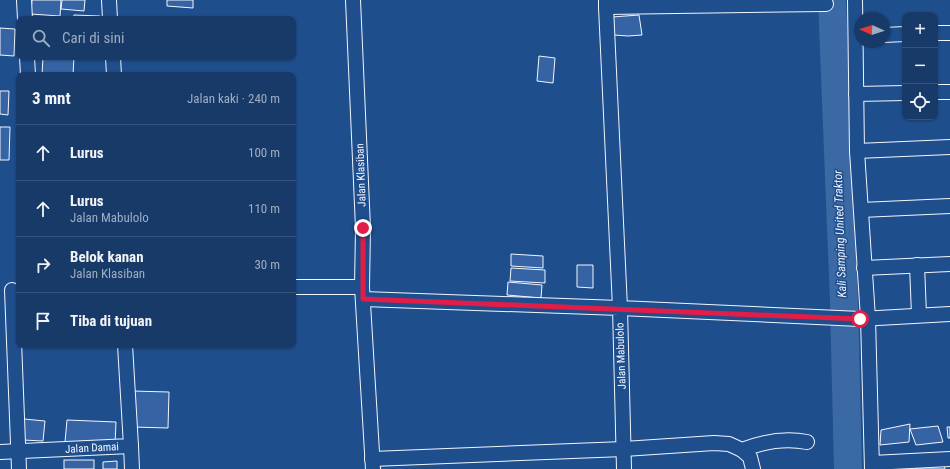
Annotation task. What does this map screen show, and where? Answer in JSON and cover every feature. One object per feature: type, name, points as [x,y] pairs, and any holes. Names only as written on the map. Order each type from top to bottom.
[{"type":"street","points":[[24,0],[25,16]]},
{"type":"street","points":[[109,0],[110,16]]},
{"type":"street","name":"Jalan Klasiban","points":[[354,0],[363,228],[363,293],[372,464]]},
{"type":"street","points":[[855,0],[856,12]]},
{"type":"street","points":[[826,4],[606,4],[620,308],[859,319],[950,314]]},
{"type":"street","points":[[938,33],[950,33]]},
{"type":"street","points":[[890,35],[902,34]]},
{"type":"street","points":[[858,48],[856,94],[857,151],[864,268],[859,319],[872,466],[950,459]]},
{"type":"street","points":[[27,60],[28,72]]},
{"type":"street","points":[[113,60],[114,72]]},
{"type":"street","points":[[938,92],[950,92]]},
{"type":"street","points":[[856,94],[902,93]]},
{"type":"street","points":[[857,151],[950,147]]},
{"type":"street","points":[[861,210],[950,206]]},
{"type":"street","points":[[864,268],[950,264]]},
{"type":"street","points":[[917,265],[919,315]]},
{"type":"street","name":"Jalan Mabulolo","points":[[296,287],[363,293],[620,308],[624,469]]},
{"type":"street","points":[[10,290],[19,469]]},
{"type":"street","name":"Jalan Damai","points":[[0,452],[131,446],[125,348]]},
{"type":"street","points":[[742,450],[761,442],[807,442]]},
{"type":"street","points":[[372,464],[714,443],[729,444],[742,450],[750,457],[752,469]]},
{"type":"street","points":[[131,446],[132,469]]},
{"type":"building","points":[[32,0],[61,0],[60,16],[31,14]]},
{"type":"building","points":[[62,0],[85,0],[84,11],[61,9]]},
{"type":"building","points":[[167,0],[193,0],[193,8],[167,6]]},
{"type":"building","points":[[74,15],[100,16],[74,16]]},
{"type":"building","points":[[639,15],[642,35],[614,35],[612,17]]},
{"type":"building","points":[[0,28],[15,29],[14,56],[0,55]]},
{"type":"building","points":[[539,56],[555,58],[553,83],[537,81]]},
{"type":"building","points":[[43,60],[74,60],[73,72],[42,72]]},
{"type":"building","points":[[0,91],[9,91],[8,115],[0,114]]},
{"type":"building","points":[[0,127],[10,127],[9,160],[0,160]]},
{"type":"building","points":[[511,254],[543,256],[543,268],[511,266]]},
{"type":"building","points":[[577,265],[593,265],[593,288],[577,287]]},
{"type":"building","points":[[511,268],[545,270],[545,283],[510,281]]},
{"type":"building","points":[[508,282],[542,285],[541,298],[507,295]]},
{"type":"building","points":[[132,391],[169,392],[168,428],[132,427]]},
{"type":"building","points":[[24,419],[45,421],[43,441],[23,440]]},
{"type":"building","points":[[67,420],[116,422],[115,445],[65,442]]},
{"type":"building","points":[[910,424],[909,442],[880,445],[881,430]]},
{"type":"building","points":[[938,426],[943,442],[916,445],[910,429]]},
{"type":"building","points":[[947,427],[950,427],[950,438],[948,438]]},
{"type":"building","points":[[64,460],[94,460],[94,469],[64,469]]},
{"type":"building","points":[[117,461],[117,469],[103,469],[103,462]]},
{"type":"building","points":[[915,465],[944,465],[945,469],[916,469]]},
{"type":"waterway","name":"Kali Samping United Traktor","points":[[832,0],[844,302],[848,469]]},
{"type":"route","points":[[363,228],[363,299],[620,308],[742,315],[860,319]]}]
